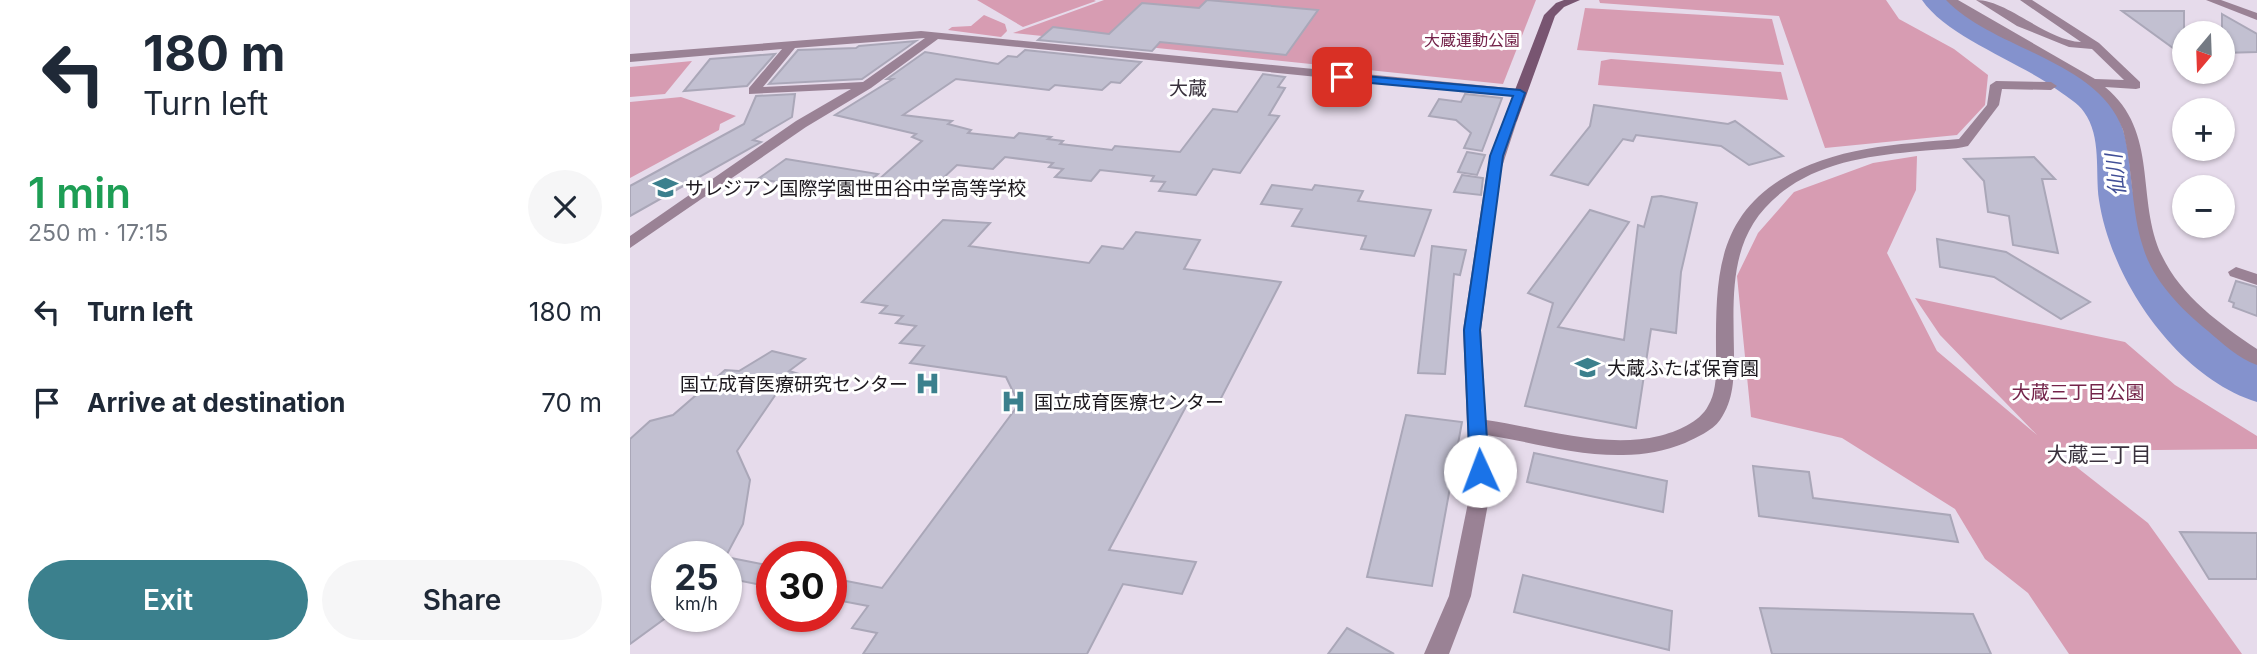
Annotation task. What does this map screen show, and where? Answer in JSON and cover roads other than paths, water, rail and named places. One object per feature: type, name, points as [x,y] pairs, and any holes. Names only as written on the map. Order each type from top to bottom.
[{"type":"street","points":[[1436,654],[1443,642],[1464,583],[1480,493],[1472,330],[1494,170],[1550,15],[1560,5],[1575,0]]},
{"type":"street","points":[[1951,0],[1988,27],[2047,56],[2090,82],[2121,111],[2130,130],[2147,231],[2159,264],[2190,304],[2216,329],[2257,358]]},
{"type":"street","points":[[1981,0],[2021,24],[2060,40],[2073,45],[2095,46]]},
{"type":"street","points":[[2025,0],[2095,46],[2136,85],[2090,82]]},
{"type":"street","points":[[2210,0],[2257,17]]},
{"type":"street","points":[[2230,7],[2257,8]]},
{"type":"street","points":[[630,58],[921,34],[1520,93]]},
{"type":"street","points":[[630,243],[801,124],[867,85],[935,36]]},
{"type":"street","points":[[792,44],[753,91],[867,85]]},
{"type":"street","points":[[1478,426],[1612,448],[1660,444],[1686,433],[1712,416],[1725,388],[1725,270],[1737,232],[1764,201],[1784,184],[1848,158],[1887,149],[1964,144],[1993,105],[1996,85],[2051,86]]},
{"type":"street","points":[[2236,272],[2257,280]]},
{"type":"waterway","name":"仙川","points":[[1935,0],[1985,36],[2057,76],[2096,106],[2109,131],[2120,216],[2150,286],[2180,328],[2217,359],[2257,385]]},
{"type":"place","name":"サレジアン国際学園世田谷中学高等学校","points":[[665,188]]},
{"type":"place","name":"大蔵ふたば保育園","points":[[1587,368]]},
{"type":"place","name":"国立成育医療研究センター","points":[[928,384]]},
{"type":"place","name":"国立成育医療センター","points":[[1014,402]]},
{"type":"district","name":"大蔵","points":[[1188,88]]},
{"type":"district","name":"大蔵三丁目","points":[[2099,455]]},
{"type":"park label","name":"大蔵運動公園","points":[[1472,40]]},
{"type":"park label","name":"大蔵三丁目公園","points":[[2078,392]]}]
